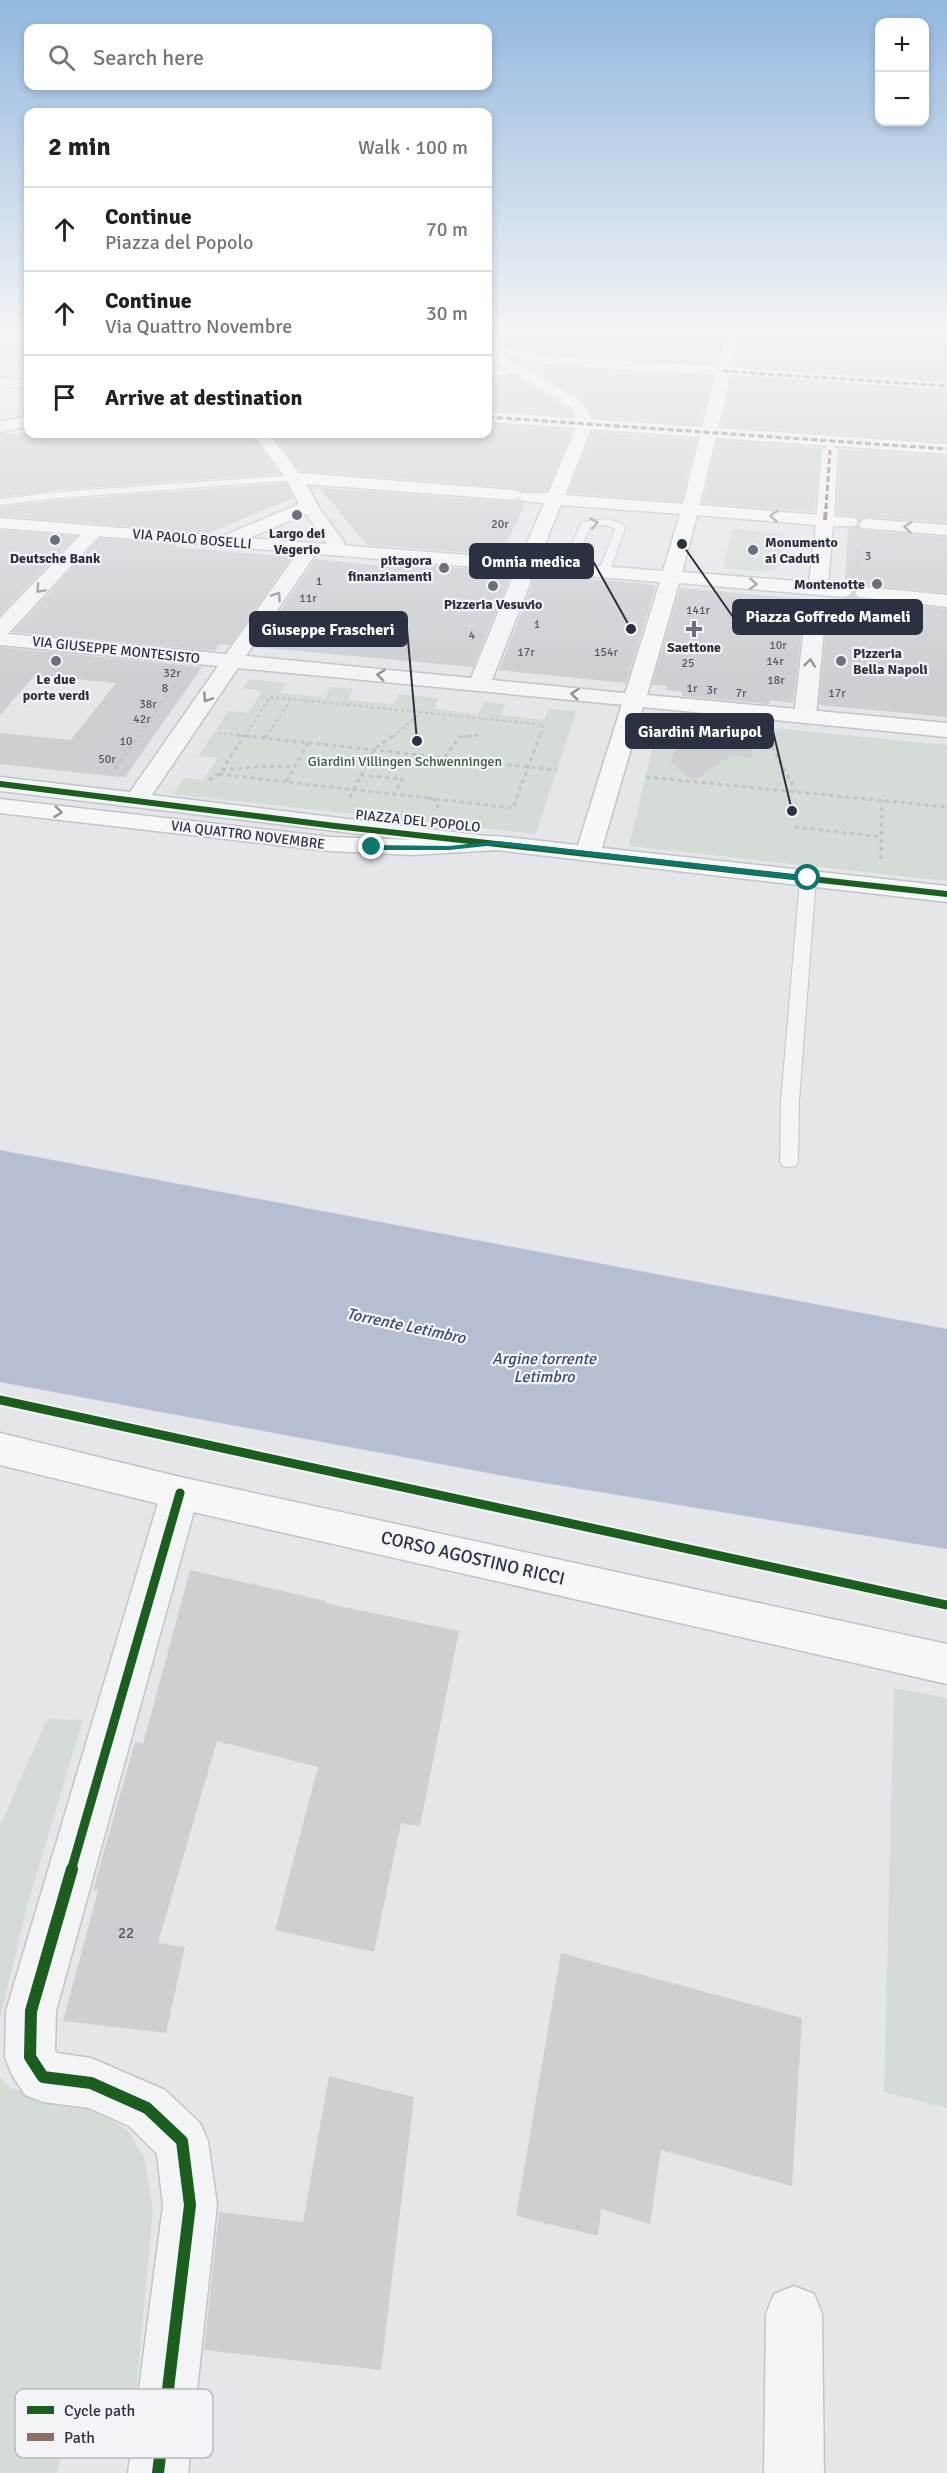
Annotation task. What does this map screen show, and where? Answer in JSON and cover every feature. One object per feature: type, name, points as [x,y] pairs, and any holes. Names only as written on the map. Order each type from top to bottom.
[{"type":"street","points":[[269,444],[294,478],[309,506],[335,542],[336,551]]},
{"type":"street","points":[[479,685],[576,444]]},
{"type":"street","points":[[588,854],[690,509],[705,444]]},
{"type":"street","points":[[878,444],[947,449]]},
{"type":"street","points":[[805,716],[830,450]]},
{"type":"street","points":[[294,478],[849,522]]},
{"type":"street","points":[[224,542],[309,506]]},
{"type":"street","name":"VIA PAOLO BOSELLI","points":[[0,523],[336,551],[524,574],[566,569],[670,578],[817,600],[843,591]]},
{"type":"street","points":[[868,524],[947,530]]},
{"type":"street","points":[[0,630],[94,531]]},
{"type":"street","points":[[0,784],[136,801],[310,549]]},
{"type":"street","points":[[865,593],[947,601]]},
{"type":"street","name":"VIA GIUSEPPE MONTESISTO","points":[[0,639],[232,661]]},
{"type":"street","points":[[232,661],[947,730]]},
{"type":"street","name":"PIAZZA DEL POPOLO","points":[[136,801],[947,894]]},
{"type":"street","name":"VIA QUATTRO NOVEMBRE","points":[[0,806],[351,846],[449,848],[496,843]]},
{"type":"street","name":"CORSO AGOSTINO RICCI","points":[[0,1449],[180,1492],[947,1664]]},
{"type":"street","points":[[168,2389],[190,2205],[182,2141],[147,2108],[91,2083],[44,2077],[30,2057],[31,2011],[180,1492]]},
{"type":"street","points":[[794,2314],[794,2473]]},
{"type":"street","points":[[158,2473],[160,2458]]},
{"type":"lane","points":[[0,502],[59,495],[294,478]]},
{"type":"lane","points":[[566,569],[583,526],[590,522],[602,521],[613,523],[620,529],[604,573]]},
{"type":"lane","points":[[789,1161],[790,1101],[808,878]]},
{"type":"path","points":[[497,542],[510,516]]},
{"type":"path","points":[[856,571],[858,541]]},
{"type":"path","points":[[112,773],[179,679]]},
{"type":"path","points":[[219,774],[513,808],[544,725],[270,697],[222,770],[266,766],[293,767]]},
{"type":"path","points":[[265,738],[291,699]]},
{"type":"path","points":[[354,790],[374,749],[390,739],[422,712]]},
{"type":"path","points":[[186,729],[557,770]]},
{"type":"path","points":[[445,757],[459,737],[480,735]]},
{"type":"path","points":[[766,736],[796,792]]},
{"type":"path","points":[[286,782],[308,743]]},
{"type":"path","points":[[362,775],[402,779],[394,794]]},
{"type":"path","points":[[646,777],[947,807]]},
{"type":"path","points":[[428,798],[437,801],[438,807],[429,836]]},
{"type":"path","points":[[881,864],[882,800]]},
{"type":"path","points":[[795,827],[882,837]]},
{"type":"green space","points":[[732,529],[784,535],[779,565],[776,570],[768,572],[723,568]]},
{"type":"green space","name":"Giardini Villingen Schwenningen","points":[[249,679],[285,683],[280,693],[325,697],[331,687],[353,689],[348,700],[394,704],[399,694],[439,698],[434,709],[478,714],[484,702],[505,704],[501,715],[544,720],[549,709],[576,711],[536,834],[173,794],[184,778],[203,780],[218,758],[198,756],[228,711],[248,713],[262,691],[243,688]]},
{"type":"green space","points":[[660,717],[947,745],[947,881],[629,846]]},
{"type":"green space","points":[[894,1688],[947,1698],[947,2108],[884,2092]]},
{"type":"green space","points":[[47,1719],[83,1720],[29,1899],[0,2018],[0,1826]]},
{"type":"green space","points":[[0,2077],[10,2088],[92,2107],[127,2130],[144,2157],[153,2210],[136,2389],[15,2389],[15,2458],[60,2458],[57,2473],[0,2473]]},
{"type":"water","name":"Argine torrente Letimbro","points":[[0,1150],[947,1329],[947,1549],[526,1480],[0,1382]]},
{"type":"building","points":[[0,444],[258,444],[279,474],[59,490],[0,497]]},
{"type":"building","points":[[279,444],[566,444],[547,491],[521,491],[512,488],[300,471]]},
{"type":"building","points":[[587,444],[696,444],[681,502],[568,493]]},
{"type":"building","points":[[716,444],[774,444],[821,448],[814,512],[703,503]]},
{"type":"building","points":[[840,449],[947,456],[947,523],[868,517],[859,520],[855,516],[837,514]]},
{"type":"building","points":[[286,483],[293,498],[209,533],[0,516],[0,507],[59,500]]},
{"type":"building","points":[[320,488],[519,501],[525,504],[501,555],[367,545]]},
{"type":"building","points":[[858,526],[862,530],[947,537],[947,593],[865,585],[855,590],[845,584],[848,528]]},
{"type":"building","points":[[0,530],[76,536],[0,615]]},
{"type":"building","points":[[100,538],[292,557],[230,645],[219,644],[214,651],[13,632]]},
{"type":"building","points":[[315,559],[384,566],[380,561],[656,586],[626,683],[499,670],[533,582],[528,575],[514,575],[509,580],[473,667],[255,647]]},
{"type":"building","points":[[680,588],[843,602],[843,599],[853,594],[858,599],[947,609],[947,717],[819,705],[828,609],[825,604],[817,601],[808,603],[804,609],[793,703],[769,700],[769,704],[682,696],[682,692],[666,690],[667,686],[652,685]]},
{"type":"building","points":[[0,647],[202,667],[125,777],[110,776],[0,764],[0,733],[71,740],[116,683],[35,675],[0,715]]},
{"type":"building","points":[[678,713],[764,721],[760,740],[752,745],[752,758],[731,755],[693,780],[671,763],[678,738],[674,733]]},
{"type":"building","points":[[190,1570],[326,1601],[325,1603],[459,1631],[420,1826],[401,1823],[374,1952],[275,1930],[318,1767],[217,1741],[158,1943],[185,1947],[166,2033],[63,2021],[98,1891],[93,1890],[135,1742],[143,1744]]},
{"type":"building","points":[[561,1953],[802,2018],[792,2186],[661,2150],[650,2224],[601,2209],[598,2236],[516,2216]]},
{"type":"building","points":[[329,2076],[414,2097],[381,2370],[204,2350],[219,2212],[303,2222]]},
{"type":"marked path","points":[[881,444],[947,449]]},
{"type":"marked path","points":[[825,520],[830,450]]},
{"type":"cycle path","points":[[0,784],[335,826],[947,894]]},
{"type":"cycle path","points":[[0,1400],[947,1605]]},
{"type":"cycle path","points":[[168,2389],[190,2205],[182,2141],[147,2108],[91,2083],[43,2077],[30,2057],[31,2011],[180,1493]]},
{"type":"cycle path","points":[[158,2473],[160,2458]]},
{"type":"place","name":"Largo dei Vegerio","points":[[297,515]]},
{"type":"place","name":"Deutsche Bank","points":[[55,540]]},
{"type":"place","name":"Piazza Goffredo Mameli","points":[[682,544]]},
{"type":"place","name":"Monumento ai Caduti","points":[[753,550]]},
{"type":"place","name":"pitagora finanziamenti","points":[[444,568]]},
{"type":"place","name":"Montenotte","points":[[877,584]]},
{"type":"place","name":"Pizzeria Vesuvio","points":[[493,586]]},
{"type":"place","name":"Omnia medica","points":[[631,629]]},
{"type":"place","name":"Saettone","points":[[694,629]]},
{"type":"place","name":"Le due porte verdi","points":[[56,661]]},
{"type":"place","name":"Pizzeria Bella Napoli","points":[[841,661]]},
{"type":"place","name":"Giuseppe Frascheri","points":[[417,741]]},
{"type":"place","name":"Giardini Mariupol","points":[[792,811]]},
{"type":"route","points":[[372,847],[449,848],[496,843],[808,878]]},
{"type":"water label","name":"Torrente Letimbro","points":[[406,1326]]}]
